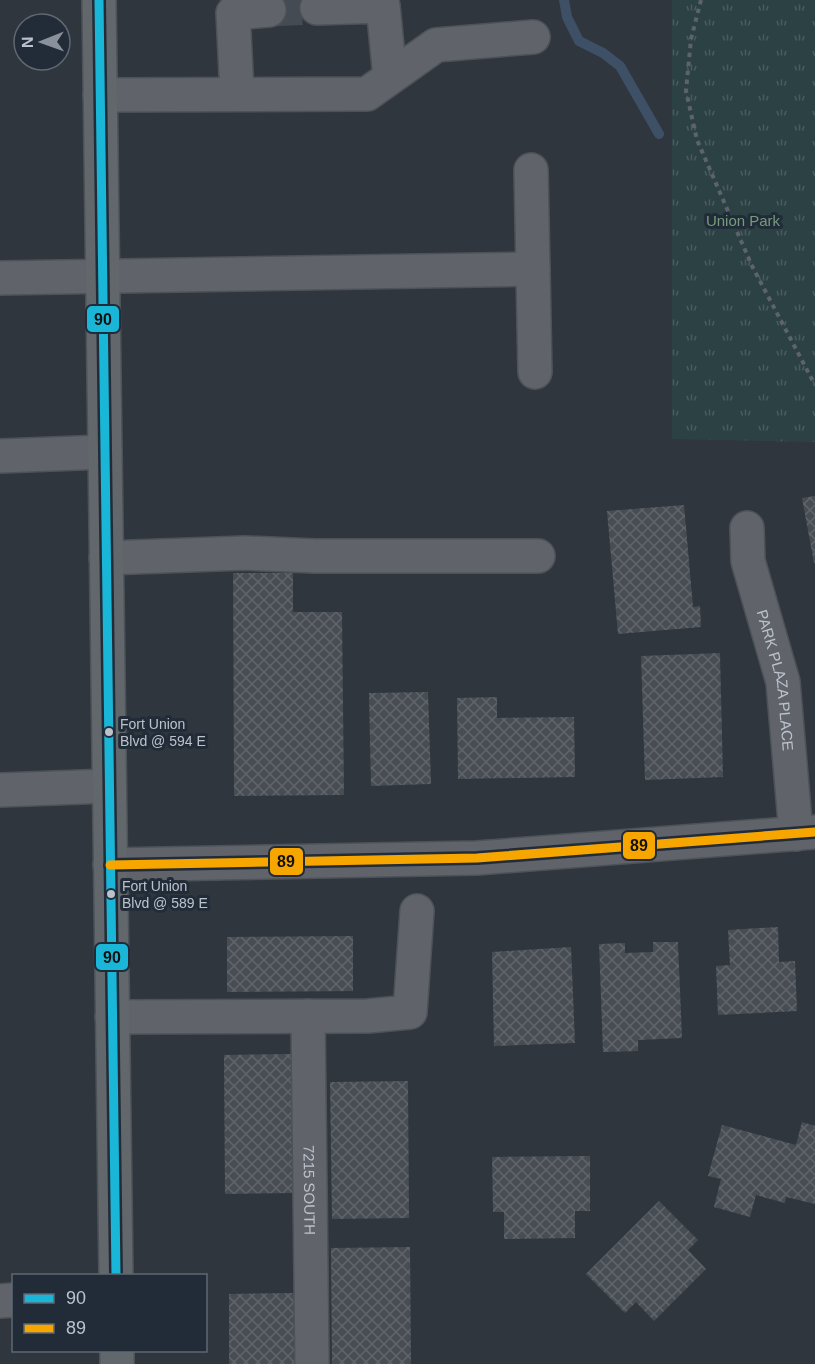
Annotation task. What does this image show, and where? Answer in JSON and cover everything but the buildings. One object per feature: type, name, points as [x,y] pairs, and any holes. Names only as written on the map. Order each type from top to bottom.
[{"type":"main road","points":[[99,0],[116,1274]]},
{"type":"street","points":[[317,8],[383,6],[390,77]]},
{"type":"street","points":[[237,93],[233,13],[269,10]]},
{"type":"street","points":[[100,95],[367,94],[436,45],[533,37]]},
{"type":"street","points":[[531,170],[535,372]]},
{"type":"street","points":[[0,278],[102,275],[189,277],[533,269]]},
{"type":"street","points":[[0,456],[105,452]]},
{"type":"street","name":"PARK PLAZA PLACE","points":[[747,528],[748,561],[783,682],[805,833]]},
{"type":"street","points":[[106,558],[245,553],[315,556],[538,556]]},
{"type":"street","points":[[0,790],[109,786]]},
{"type":"street","points":[[110,865],[477,858],[805,833]]},
{"type":"street","points":[[112,1017],[309,1016],[410,1012],[417,911]]},
{"type":"street","name":"7215 SOUTH","points":[[309,1016],[312,1364]]},
{"type":"path","points":[[701,0],[691,39],[686,92],[697,140],[752,266],[815,385]]},
{"type":"green space","name":"Union Park","points":[[672,0],[815,0],[815,442],[672,439]]},
{"type":"waterway","points":[[564,0],[567,17],[579,41],[603,53],[620,66],[659,134]]},
{"type":"tunnel","points":[[269,10],[317,8]]},
{"type":"transit line","name":"90","points":[[99,0],[116,1274]]},
{"type":"transit line","name":"89","points":[[110,865],[477,858],[815,832]]},
{"type":"place","name":"Fort Union Blvd @ 594 E","points":[[109,732]]},
{"type":"place","name":"Fort Union Blvd @ 589 E","points":[[111,894]]}]
